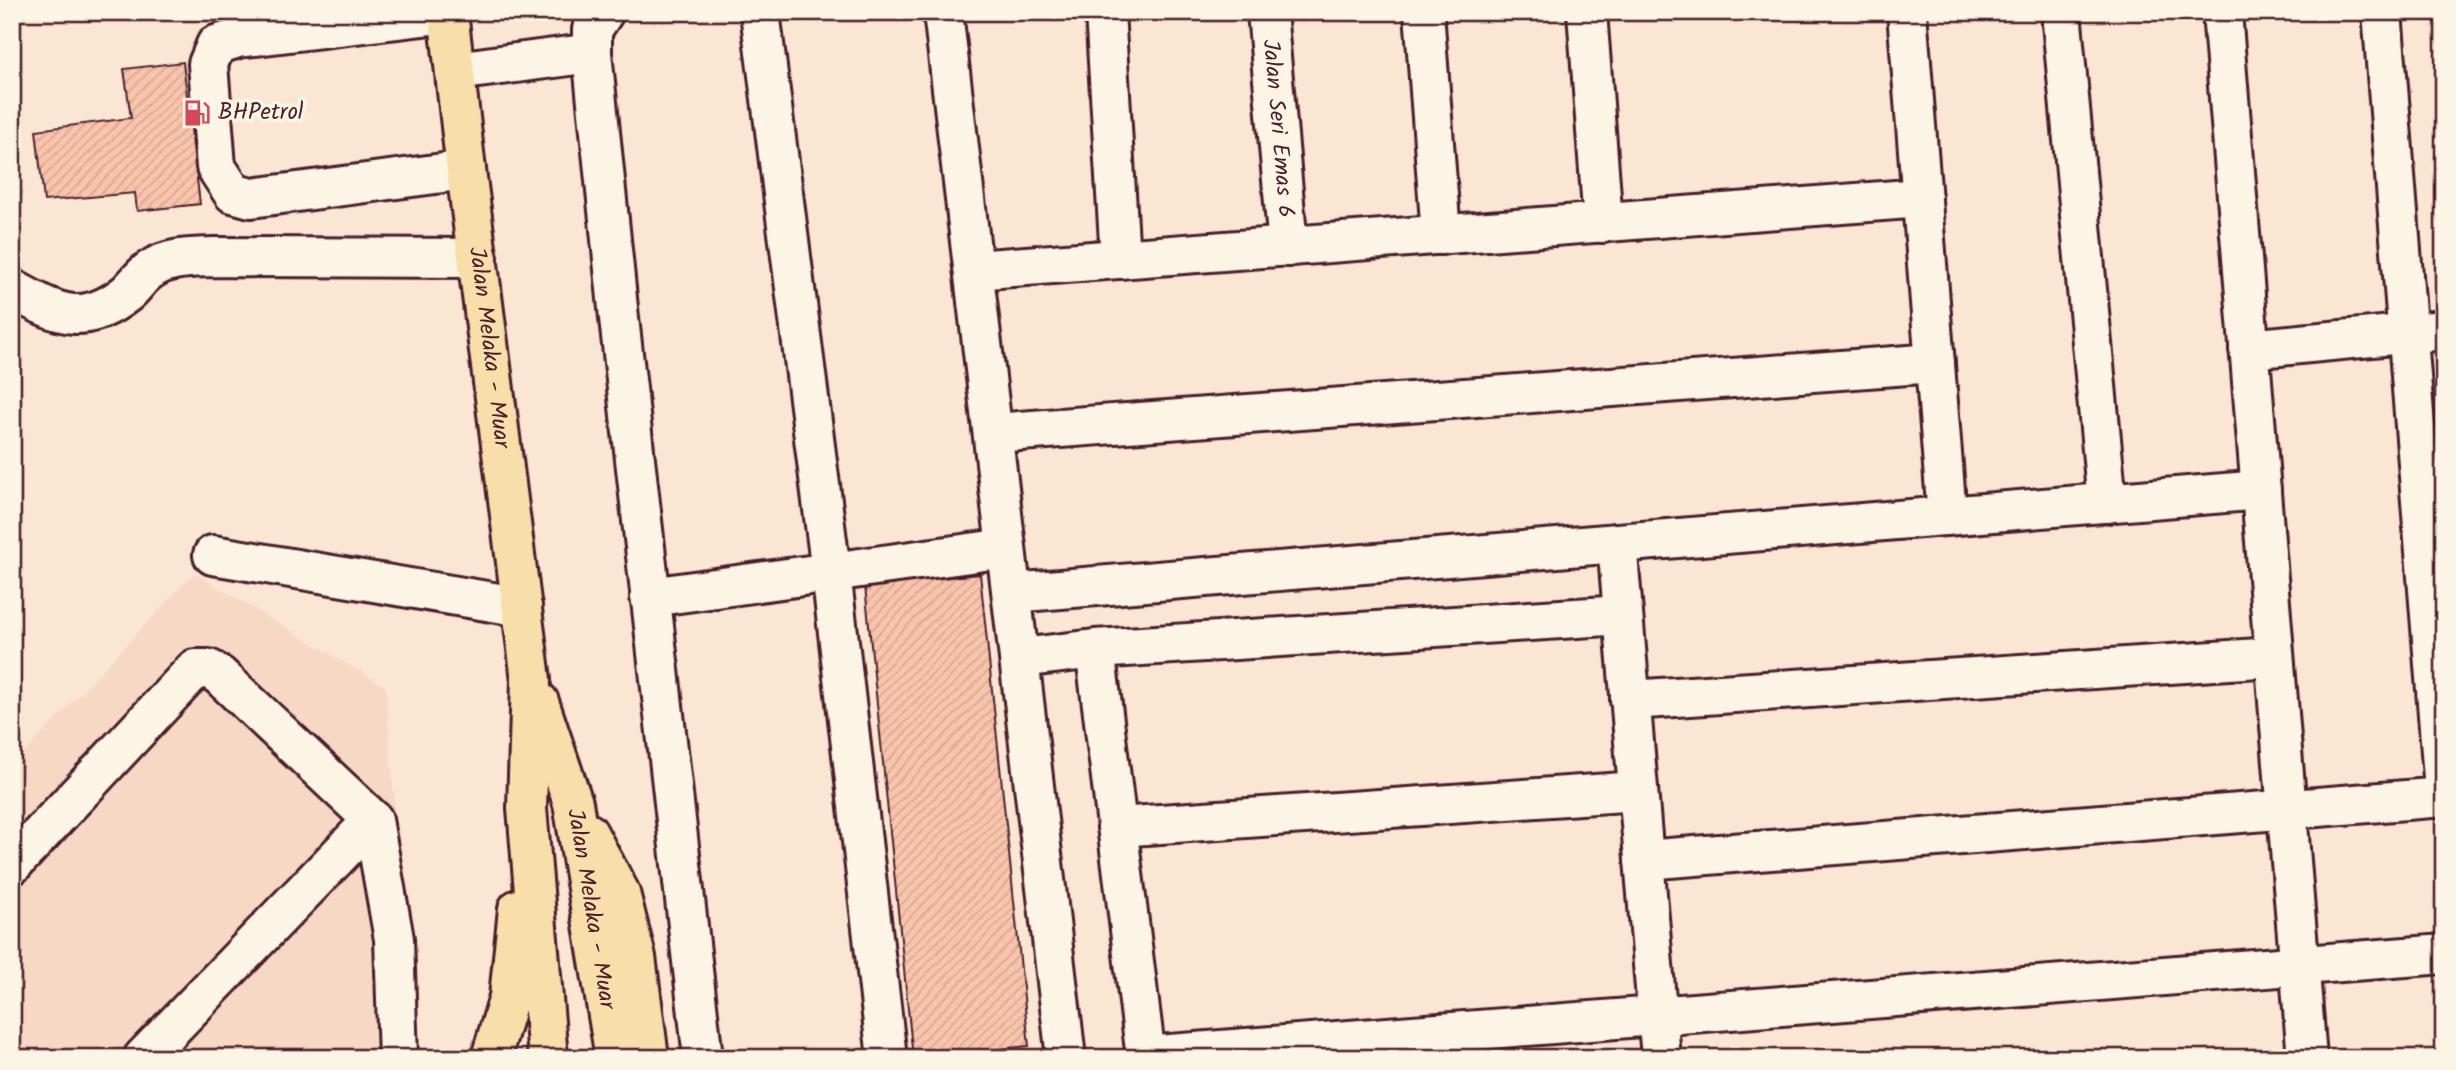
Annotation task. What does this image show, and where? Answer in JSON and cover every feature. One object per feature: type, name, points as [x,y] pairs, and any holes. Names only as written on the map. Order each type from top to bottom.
[{"type":"main road","name":"Jalan Melaka - Muar","points":[[448,13],[531,680],[527,808],[548,1058]]},
{"type":"main road","name":"Jalan Melaka - Muar","points":[[531,680],[573,803],[615,1058]]},
{"type":"main road","points":[[573,803],[620,892],[636,957],[649,1058]]},
{"type":"main road","points":[[491,1058],[509,997],[527,808]]},
{"type":"street","points":[[604,12],[592,30],[592,53],[703,1058]]},
{"type":"street","points":[[760,12],[831,572],[887,1058]]},
{"type":"street","points":[[943,12],[1066,1058]]},
{"type":"street","points":[[1105,12],[1120,259]]},
{"type":"street","name":"Jalan Seri Emas 6","points":[[1268,12],[1288,247]]},
{"type":"street","points":[[1424,12],[1441,235]]},
{"type":"street","points":[[1587,12],[1603,223]]},
{"type":"street","points":[[1907,12],[1947,516]]},
{"type":"street","points":[[2061,12],[2107,503]]},
{"type":"street","points":[[2222,12],[2306,1058]]},
{"type":"street","points":[[2382,12],[2444,790]]},
{"type":"street","points":[[448,13],[238,38],[216,45],[208,64],[216,167],[233,193],[251,198],[466,170]]},
{"type":"street","points":[[455,71],[592,53]]},
{"type":"street","points":[[974,270],[1922,198]]},
{"type":"street","points":[[12,289],[42,305],[75,317],[98,310],[126,294],[150,270],[175,259],[478,258]]},
{"type":"street","points":[[2249,349],[2444,330]]},
{"type":"street","points":[[993,433],[1935,363]]},
{"type":"street","points":[[1012,593],[2261,490]]},
{"type":"street","points":[[1617,543],[1661,1058]]},
{"type":"street","points":[[650,597],[1006,548]]},
{"type":"street","points":[[213,555],[522,607]]},
{"type":"street","points":[[1021,658],[1095,649],[1623,614]]},
{"type":"street","points":[[1095,649],[1145,1057],[2444,954]]},
{"type":"street","points":[[1630,700],[2274,657]]},
{"type":"street","points":[[12,865],[195,668],[209,668],[373,820],[394,939],[398,1058]]},
{"type":"street","points":[[1117,827],[1638,791]]},
{"type":"street","points":[[1644,860],[2444,797]]},
{"type":"street","points":[[143,1058],[373,820]]},
{"type":"shaded area","points":[[194,573],[386,687],[413,1058],[12,1058],[12,766]]},
{"type":"building","points":[[183,62],[200,204],[137,211],[135,193],[44,201],[36,130],[131,118],[124,69]]},
{"type":"building","points":[[980,574],[1029,1046],[913,1058],[865,586]]},
{"type":"place","name":"BHPetrol","points":[[197,113]]}]
